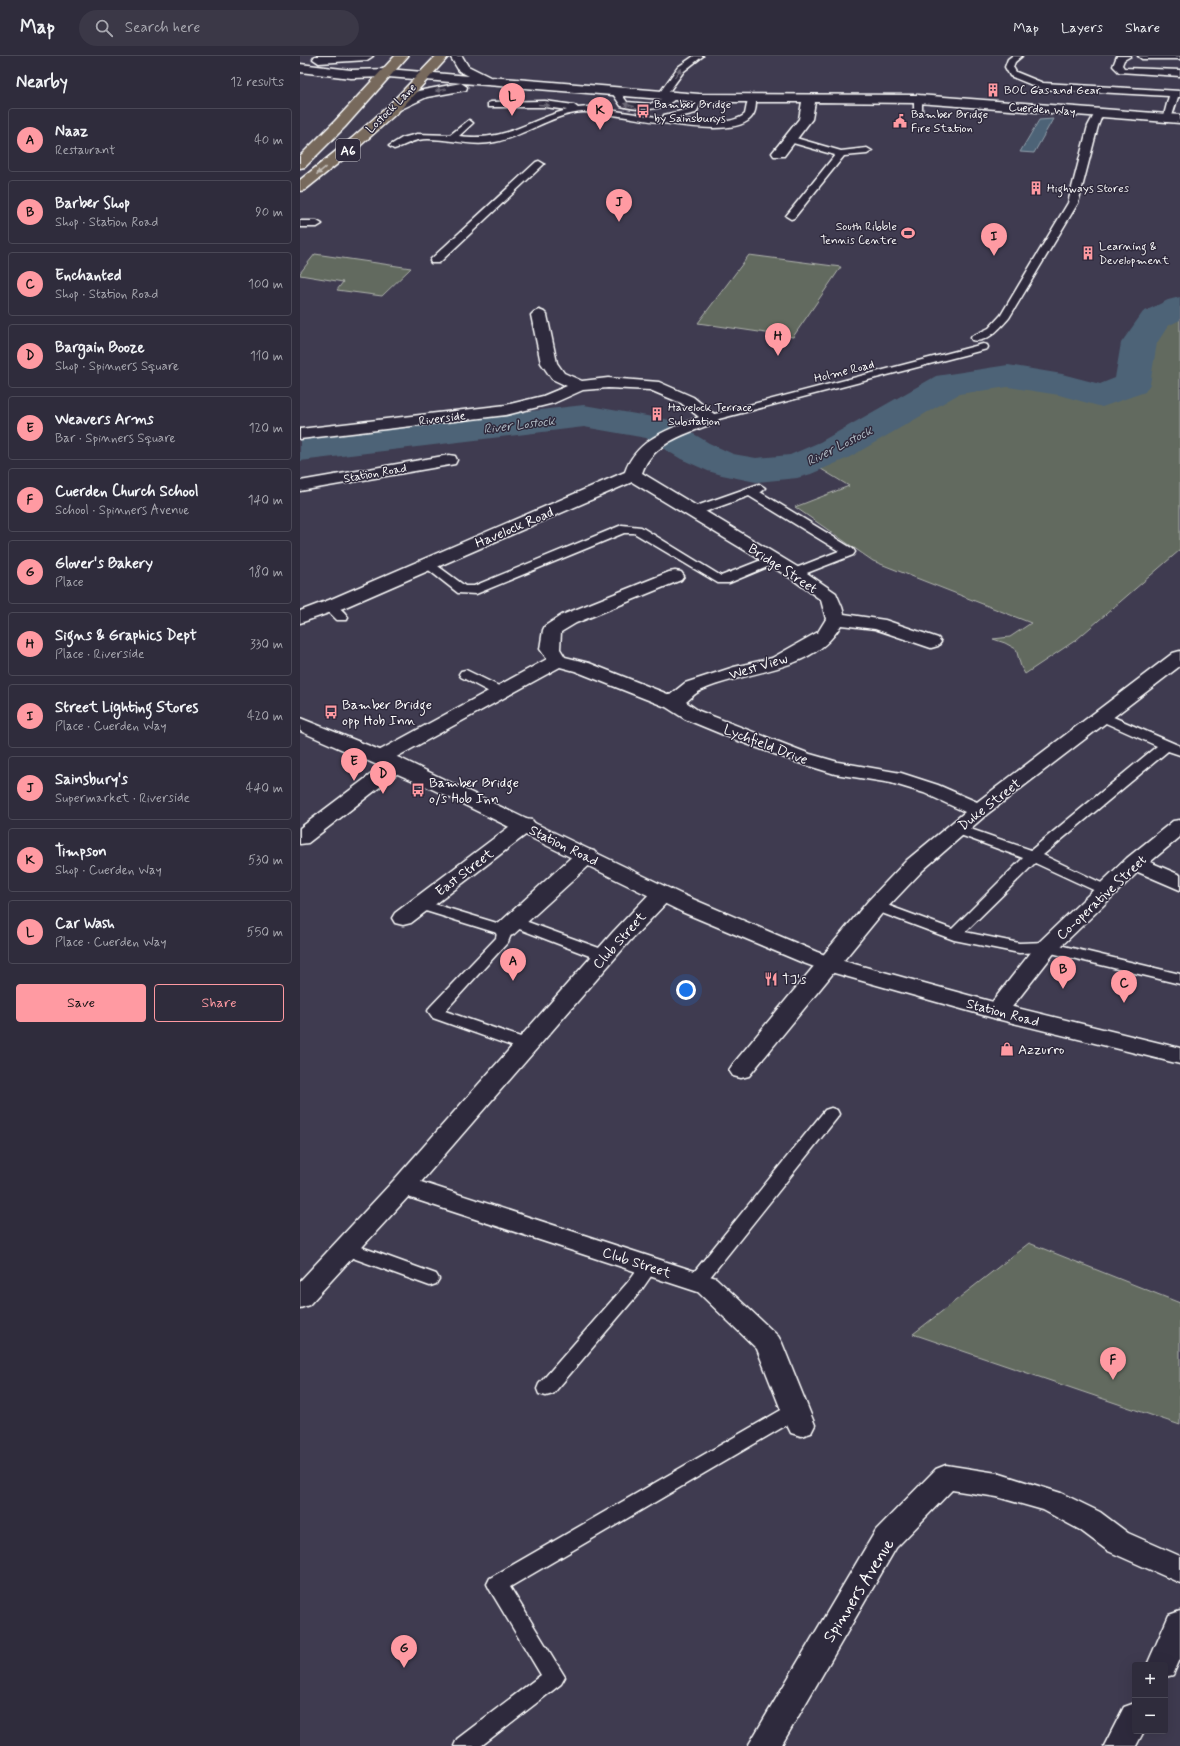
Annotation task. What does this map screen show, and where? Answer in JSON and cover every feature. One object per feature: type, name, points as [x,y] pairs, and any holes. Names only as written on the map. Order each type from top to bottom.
[{"type":"highway","name":"Lostock Lane","points":[[303,162],[364,107],[402,56]]},
{"type":"highway","name":"Lostock Lane","points":[[300,187],[356,142],[393,109],[443,56]]},
{"type":"highway","points":[[388,73],[403,71],[416,63]]},
{"type":"highway","points":[[396,86],[409,77],[423,76]]},
{"type":"street","points":[[303,62],[367,56]]},
{"type":"street","name":"Cuerden Way","points":[[456,56],[463,68],[493,82]]},
{"type":"street","points":[[303,62],[332,72],[357,87],[364,107]]},
{"type":"street","points":[[303,62],[363,67],[388,73]]},
{"type":"street","points":[[332,72],[366,74],[388,73]]},
{"type":"street","name":"Cuerden Way","points":[[388,73],[699,98],[918,99],[1180,119]]},
{"type":"street","name":"Cuerden Way","points":[[393,109],[433,92],[493,82]]},
{"type":"street","points":[[779,153],[805,119],[809,99]]},
{"type":"street","points":[[538,315],[548,363],[558,376],[580,386]]},
{"type":"street","name":"Riverside","points":[[300,434],[506,410],[548,400],[580,386],[608,383],[653,385],[687,400],[711,418]]},
{"type":"street","points":[[633,475],[635,464],[651,445],[676,432],[711,418]]},
{"type":"street","name":"Station Road","points":[[300,486],[449,460]]},
{"type":"street","name":"Bridge Street","points":[[633,475],[795,573],[829,598],[833,606],[835,619]]},
{"type":"street","name":"Havelock Road","points":[[300,617],[336,612],[427,564],[633,475]]},
{"type":"street","points":[[300,838],[388,761],[544,666],[558,661],[550,649],[552,630],[569,619],[675,576]]},
{"type":"street","points":[[835,619],[878,624],[931,642]]},
{"type":"street","name":"West View","points":[[673,703],[692,687],[741,670],[784,659],[825,636],[835,619]]},
{"type":"street","name":"Lychfield Drive","points":[[558,661],[582,667],[673,703],[699,718],[803,758],[835,768],[894,777],[931,789],[979,812]]},
{"type":"street","name":"Duke Street","points":[[828,964],[876,906],[915,865],[979,812],[1104,717],[1177,664]]},
{"type":"street","name":"Station Road","points":[[302,725],[388,761],[525,825],[662,894],[828,964],[997,1011],[1180,1056]]},
{"type":"street","name":"East Street","points":[[403,918],[525,825]]},
{"type":"street","name":"Co-operative Street","points":[[997,1011],[1047,947],[1135,863],[1176,832]]},
{"type":"street","points":[[509,926],[586,856]]},
{"type":"street","points":[[1135,863],[1180,883]]},
{"type":"street","name":"Club Street","points":[[300,1298],[403,1186],[526,1045],[662,894]]},
{"type":"street","points":[[741,1070],[828,964]]},
{"type":"street","name":"Club Street","points":[[403,1186],[707,1285],[768,1343],[798,1418]]},
{"type":"street","name":"Spinners Avenue","points":[[764,1746],[886,1539],[946,1477],[997,1485],[1051,1501],[1090,1521],[1118,1542],[1180,1570]]},
{"type":"street","points":[[1163,1662],[1180,1624]]},
{"type":"street","points":[[1120,1746],[1132,1723]]},
{"type":"lane","points":[[668,96],[681,69],[699,56]]},
{"type":"lane","points":[[1018,56],[1011,61],[1009,67],[1013,74],[1042,86],[1177,94],[1167,118]]},
{"type":"lane","points":[[1127,56],[1120,58],[1117,66],[1122,70],[1180,73]]},
{"type":"lane","points":[[1142,56],[1180,56]]},
{"type":"lane","points":[[646,117],[670,117],[693,111],[699,98]]},
{"type":"lane","points":[[491,105],[544,104],[581,110],[707,125],[728,124],[745,119],[752,110],[752,99]]},
{"type":"lane","points":[[918,99],[918,113]]},
{"type":"lane","points":[[394,146],[410,137],[428,136],[491,141],[507,137],[549,118],[581,110]]},
{"type":"lane","name":"Holme Road","points":[[711,418],[980,342],[1005,316],[1073,203],[1093,126],[1099,113]]},
{"type":"lane","points":[[452,138],[469,123]]},
{"type":"lane","points":[[789,139],[841,154],[866,151]]},
{"type":"lane","points":[[791,216],[841,154]]},
{"type":"lane","points":[[435,261],[453,242],[539,164]]},
{"type":"lane","points":[[300,224],[317,224]]},
{"type":"lane","points":[[692,512],[755,489],[849,552],[795,573]]},
{"type":"lane","points":[[427,564],[462,590],[476,590],[622,529],[628,528],[637,530],[718,579],[725,580],[773,560]]},
{"type":"lane","points":[[466,674],[500,692]]},
{"type":"lane","points":[[954,934],[1033,856],[1174,748],[1104,717]]},
{"type":"lane","points":[[957,829],[1033,856],[1107,891]]},
{"type":"lane","points":[[421,904],[509,926],[605,956]]},
{"type":"lane","points":[[876,906],[954,934],[1019,948],[1047,947],[1180,979]]},
{"type":"lane","points":[[509,926],[503,939],[436,1011],[439,1014],[526,1045]]},
{"type":"lane","points":[[696,1282],[751,1215],[783,1171],[831,1114]]},
{"type":"lane","points":[[345,1248],[430,1279]]},
{"type":"lane","points":[[546,1389],[634,1287],[649,1266]]},
{"type":"lane","points":[[465,1746],[554,1677],[497,1584],[798,1418]]},
{"type":"shaded area","points":[[315,254],[411,268],[382,296],[337,290],[343,282],[300,275]]},
{"type":"shaded area","points":[[749,255],[841,267],[793,337],[698,323]]},
{"type":"shaded area","points":[[1180,307],[1180,550],[1076,640],[1025,674],[1021,667],[1016,649],[993,639],[1010,637],[1031,623],[873,561],[795,507],[849,486],[808,461],[834,450],[949,384],[1008,376],[1101,396],[1132,384],[1139,343],[1155,319]]},
{"type":"shaded area","points":[[1029,1243],[1180,1303],[1180,1425],[913,1334]]},
{"type":"water","points":[[1053,119],[1034,153],[1020,152],[1039,120]]},
{"type":"waterway","name":"River Lostock","points":[[300,449],[584,416],[657,428],[695,451],[722,463],[756,470],[797,466],[834,450],[949,384],[1008,376],[1062,385],[1102,396],[1132,384],[1139,343],[1155,319],[1180,307]]},
{"type":"place","name":"BOC Gas and Gear","points":[[993,90]]},
{"type":"place","name":"Bamber Bridge by Sainsburys","points":[[643,111]]},
{"type":"place","name":"Car Wash","points":[[512,116]]},
{"type":"place","name":"Bamber Bridge Fire Station","points":[[900,121]]},
{"type":"place","name":"Timpson","points":[[600,130]]},
{"type":"place","name":"Highways Stores","points":[[1036,188]]},
{"type":"place","name":"Sainsbury's","points":[[619,222]]},
{"type":"place","name":"South Ribble Tennis Centre","points":[[908,233]]},
{"type":"place","name":"Learning & Development","points":[[1088,253]]},
{"type":"place","name":"Street Lighting Stores","points":[[994,256]]},
{"type":"place","name":"Signs & Graphics Dept","points":[[778,356]]},
{"type":"place","name":"Havelock Terrace Substation","points":[[657,414]]},
{"type":"place","name":"Bamber Bridge opp Hob Inn","points":[[331,712]]},
{"type":"place","name":"Weavers Arms","points":[[354,781]]},
{"type":"place","name":"Bamber Bridge o/s Hob Inn","points":[[418,790]]},
{"type":"place","name":"Bargain Booze","points":[[383,794]]},
{"type":"place","name":"TJ's","points":[[771,979]]},
{"type":"place","name":"Naaz","points":[[513,981]]},
{"type":"place","name":"Barber Shop","points":[[1063,989]]},
{"type":"place","name":"Enchanted","points":[[1124,1003]]},
{"type":"place","name":"Azzurro","points":[[1007,1049]]},
{"type":"place","name":"Cuerden Church School","points":[[1113,1380]]},
{"type":"place","name":"Glover's Bakery","points":[[404,1668]]}]
